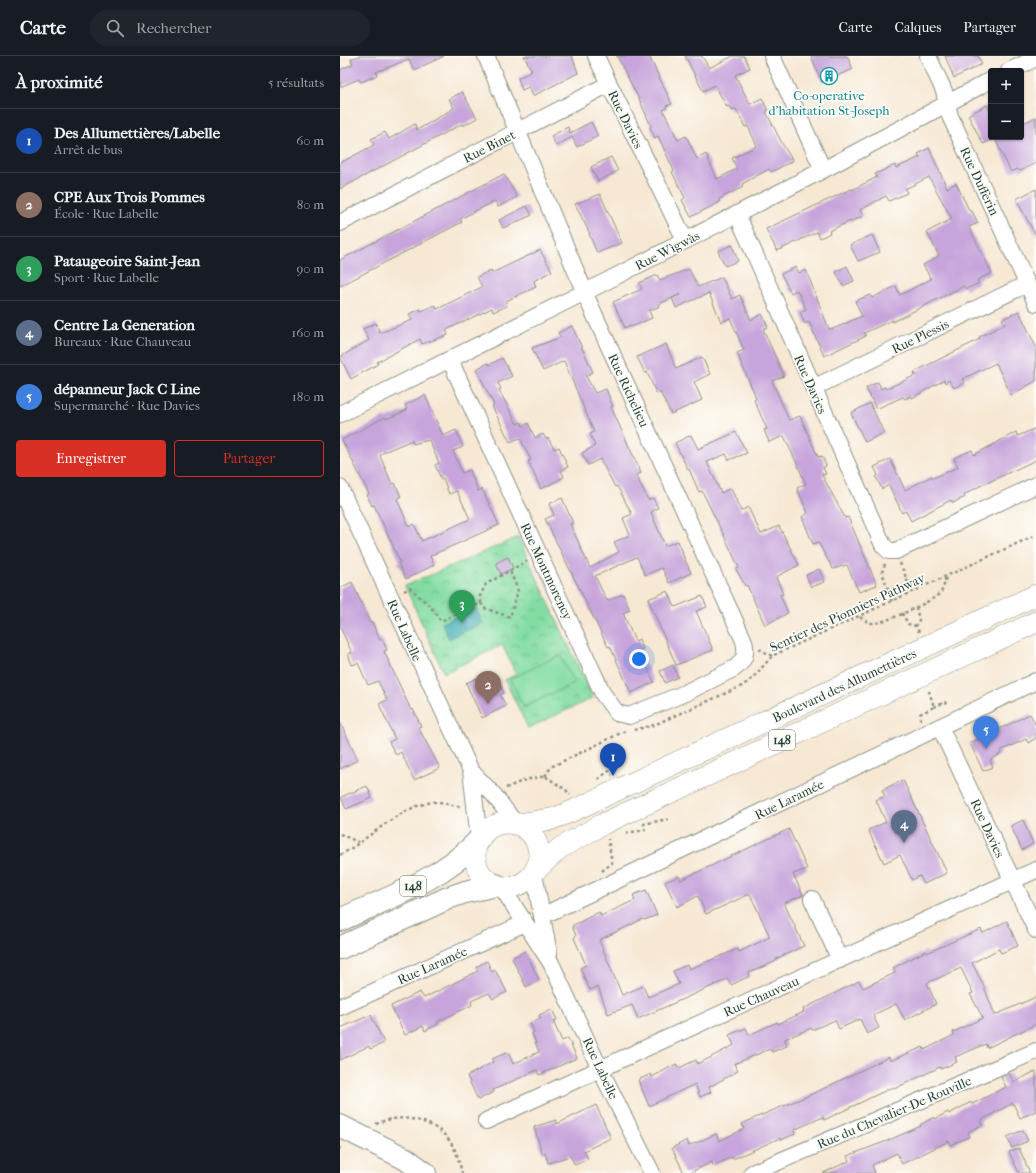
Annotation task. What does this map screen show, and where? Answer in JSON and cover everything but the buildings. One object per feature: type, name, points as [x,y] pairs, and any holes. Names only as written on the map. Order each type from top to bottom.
[{"type":"highway","name":"148","points":[[345,917],[434,876],[461,858],[479,839]]},
{"type":"highway","name":"148","points":[[340,948],[464,892],[498,886]]},
{"type":"highway","points":[[340,962],[422,911]]},
{"type":"highway","points":[[340,1126],[406,1159],[425,1173]]},
{"type":"main road","name":"Boulevard des Allumettières","points":[[517,824],[552,819],[568,813],[1036,595]]},
{"type":"main road","name":"Boulevard des Allumettières","points":[[535,872],[560,848],[603,824],[1036,622]]},
{"type":"main road","points":[[506,822],[517,824],[528,830],[536,838],[540,854],[535,872],[529,879],[516,886],[498,886],[488,880],[477,866],[475,853],[479,839],[492,826],[506,822]]},
{"type":"street","name":"Rue Richelieu","points":[[486,56],[585,292],[746,647],[742,662],[735,668],[685,692]]},
{"type":"street","points":[[596,56],[609,84]]},
{"type":"street","points":[[772,56],[823,170]]},
{"type":"street","name":"Rue Dufferin","points":[[928,56],[947,102],[950,116],[1036,303]]},
{"type":"street","points":[[1015,68],[1036,58]]},
{"type":"street","name":"Rue Wìgwàs","points":[[340,414],[585,292],[823,170],[947,102],[988,82]]},
{"type":"street","name":"Rue Binet","points":[[340,223],[609,84]]},
{"type":"street","name":"Rue Davies","points":[[609,84],[685,240]]},
{"type":"street","name":"Rue Davies","points":[[737,214],[879,540],[893,551]]},
{"type":"street","name":"Rue Plessis","points":[[813,388],[1027,284]]},
{"type":"street","name":"Rue Montmorency","points":[[450,360],[603,694],[612,708],[617,713],[629,716],[685,692]]},
{"type":"street","points":[[893,551],[1036,484]]},
{"type":"street","name":"Rue Labelle","points":[[340,488],[471,771],[479,839]]},
{"type":"street","name":"Rue Laramée","points":[[542,916],[1036,681]]},
{"type":"street","name":"Rue Davies","points":[[940,726],[1036,930]]},
{"type":"street","name":"Rue Labelle","points":[[471,771],[494,795],[517,824]]},
{"type":"street","name":"Rue Chauveau","points":[[486,1121],[1036,870]]},
{"type":"street","name":"Rue Labelle","points":[[535,872],[551,963]]},
{"type":"street","name":"Rue Labelle","points":[[498,886],[525,923],[551,963],[600,1069],[652,1173]]},
{"type":"street","points":[[812,899],[840,960]]},
{"type":"street","name":"Rue Laramée","points":[[340,1007],[525,923]]},
{"type":"street","name":"Rue du Chevalier-De Rouville","points":[[752,1173],[1036,1051]]},
{"type":"path","name":"Sentier des Pionniers Pathway","points":[[545,776],[551,767],[623,731],[654,726],[742,686],[752,680],[772,656],[860,617],[1036,535]]},
{"type":"path","points":[[893,551],[912,592]]},
{"type":"path","points":[[892,601],[882,572],[893,551]]},
{"type":"path","points":[[510,572],[518,591],[510,617],[484,608],[481,603],[480,596],[486,584],[510,572],[539,554]]},
{"type":"path","points":[[860,617],[871,623],[880,622],[902,613],[939,594],[943,588],[946,577]]},
{"type":"path","points":[[404,591],[410,588],[431,607],[441,621],[481,603]]},
{"type":"path","points":[[916,606],[919,620],[916,626]]},
{"type":"path","points":[[902,613],[908,624],[916,626]]},
{"type":"path","points":[[916,626],[921,637]]},
{"type":"path","points":[[927,688],[934,707]]},
{"type":"path","points":[[922,724],[920,714],[944,702],[949,711]]},
{"type":"path","points":[[500,791],[525,780],[545,776],[566,790],[572,798]]},
{"type":"path","points":[[340,855],[388,822],[425,804],[445,802],[458,806],[466,805]]},
{"type":"path","points":[[623,833],[645,830],[644,824],[668,819]]},
{"type":"path","points":[[340,834],[359,842]]},
{"type":"path","points":[[597,876],[612,863],[608,835]]},
{"type":"path","points":[[374,1125],[398,1118],[424,1122],[433,1126],[447,1138],[453,1146],[462,1173]]},
{"type":"green space","points":[[518,537],[593,698],[528,728],[505,680],[516,674],[502,645],[444,673],[405,586]]},
{"type":"green space","points":[[560,655],[574,683],[524,707],[510,679]]},
{"type":"water","points":[[475,607],[483,623],[449,639],[442,623]]},
{"type":"place","name":"Co-operative d'habitation St-Joseph","points":[[829,76]]},
{"type":"place","name":"Pataugeoire Saint-Jean","points":[[462,623]]},
{"type":"place","name":"CPE Aux Trois Pommes","points":[[488,704]]},
{"type":"place","name":"dépanneur Jack C Line","points":[[986,749]]},
{"type":"place","name":"Des Allumettières/Labelle","points":[[613,776]]},
{"type":"place","name":"Centre La Generation","points":[[904,843]]}]
